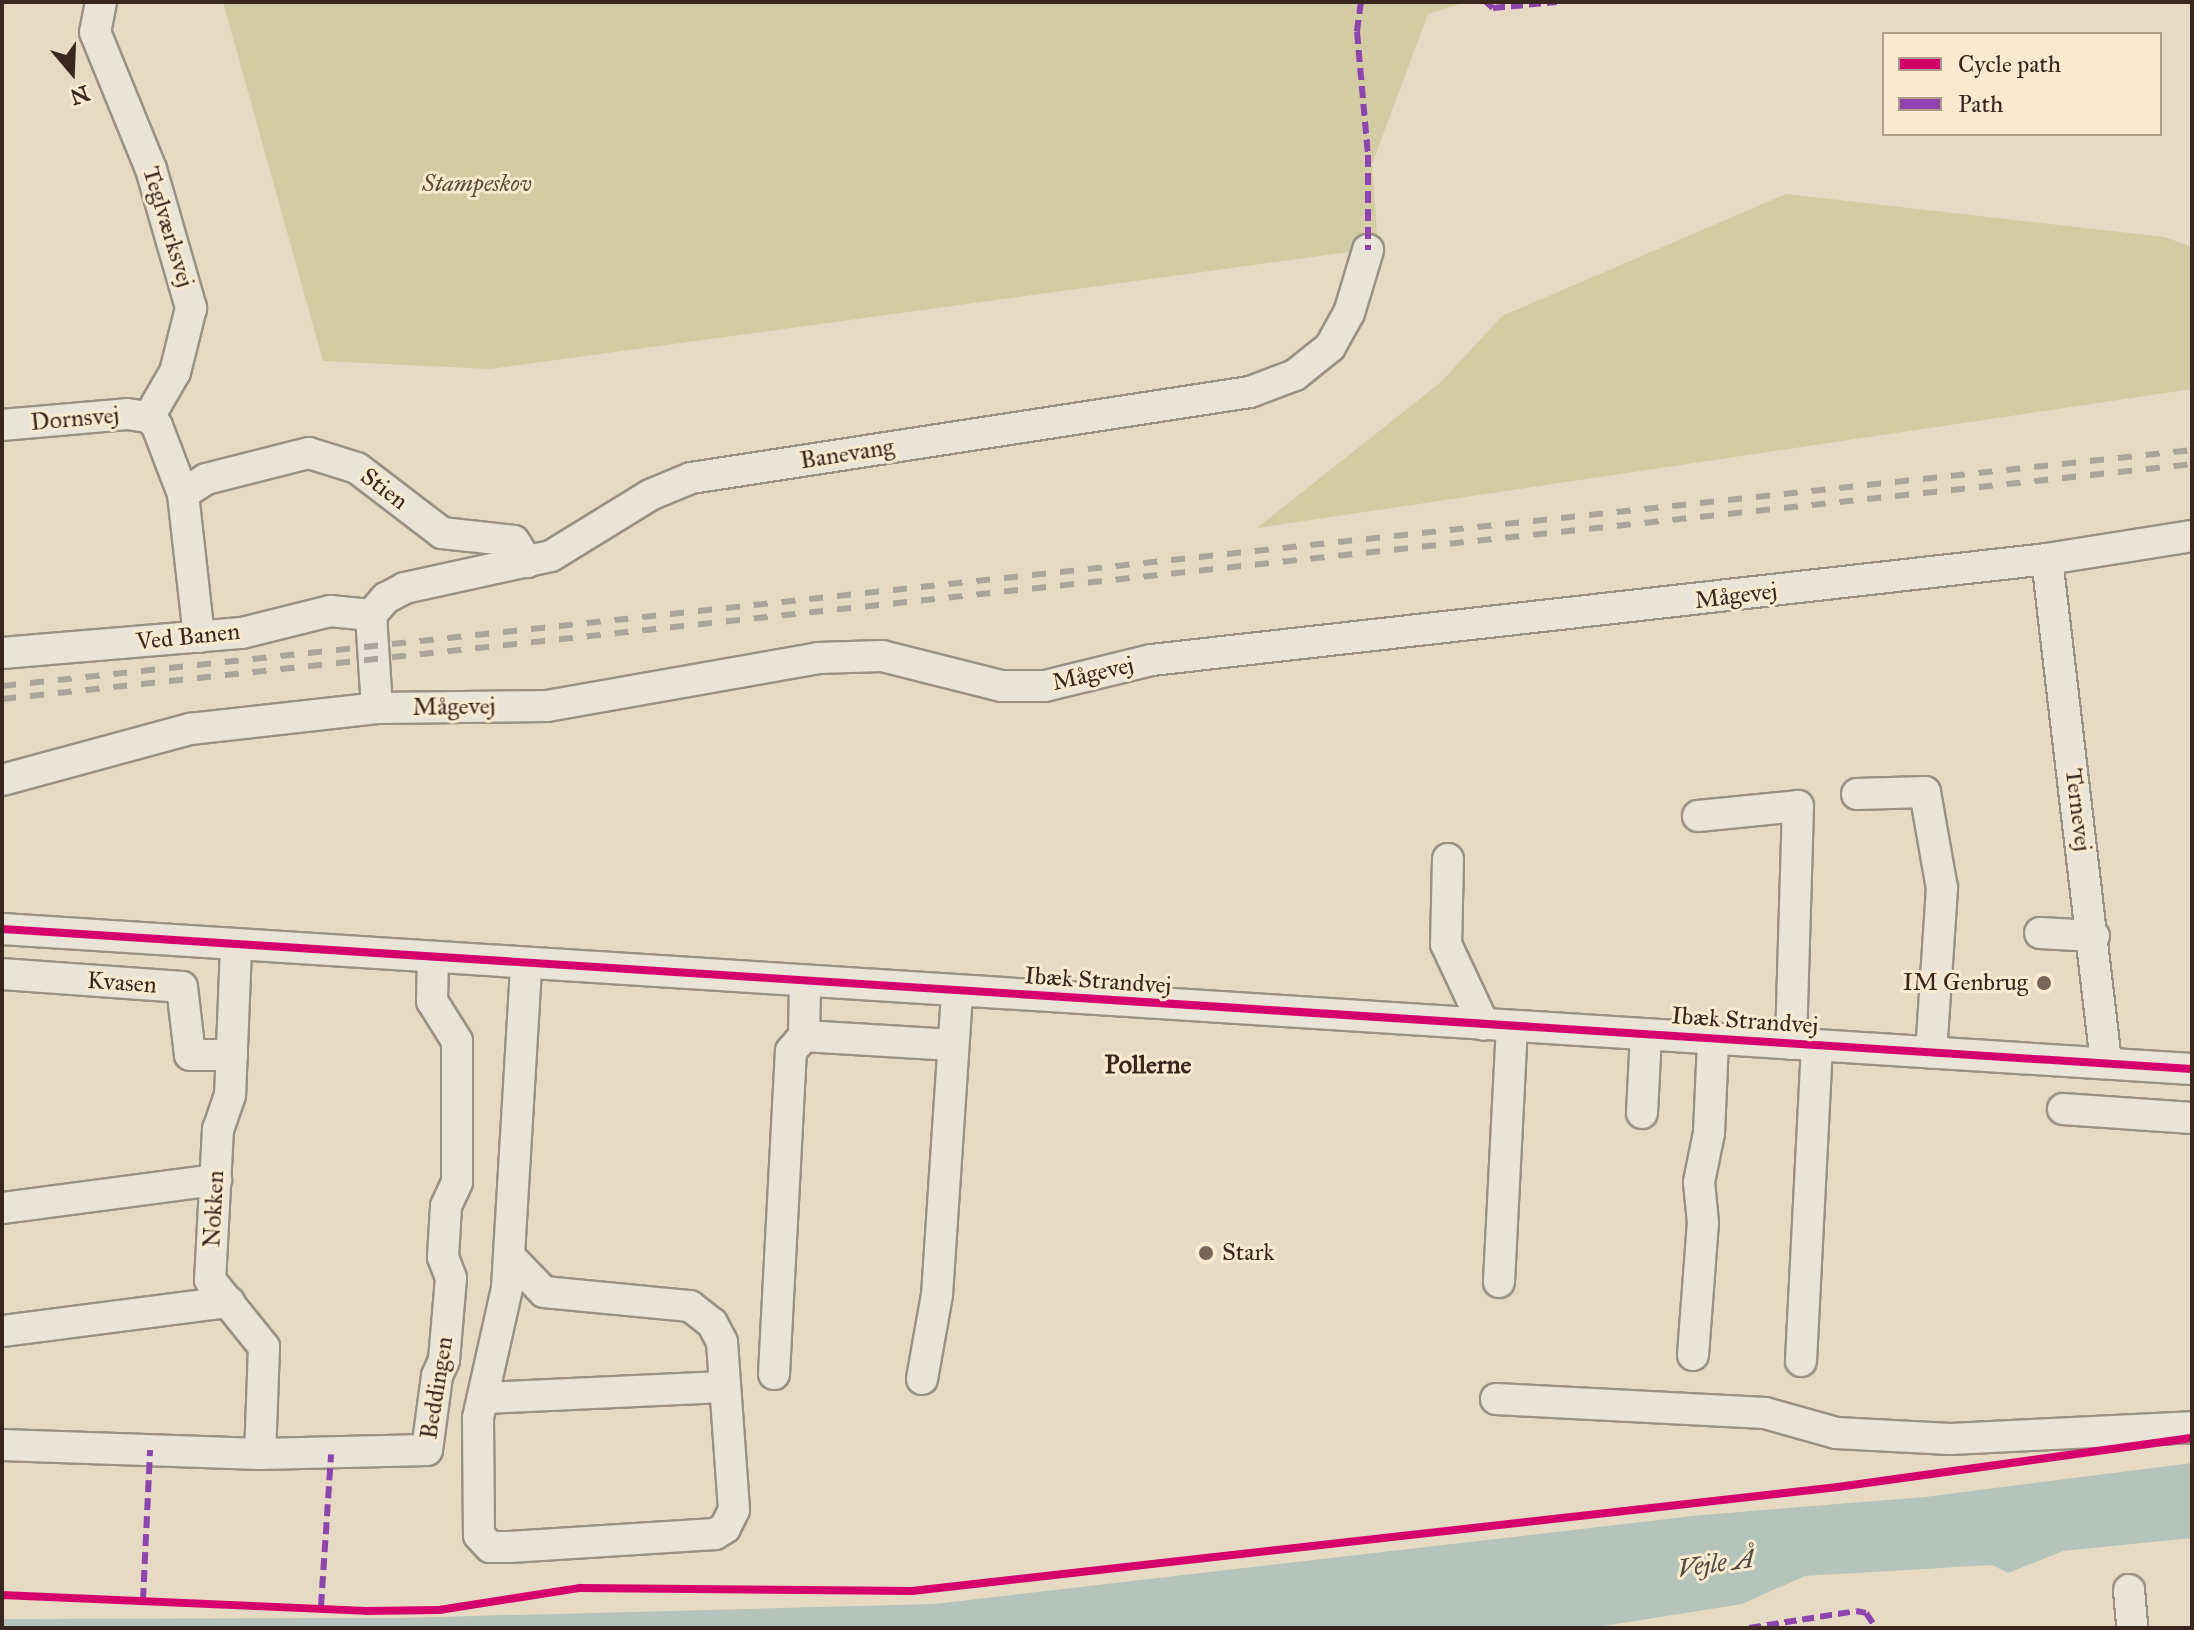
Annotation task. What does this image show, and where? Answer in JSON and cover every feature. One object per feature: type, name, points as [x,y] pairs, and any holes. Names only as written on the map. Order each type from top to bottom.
[{"type":"street","name":"Teglværksvej","points":[[101,2],[95,32],[151,169],[191,308],[175,372],[149,417]]},
{"type":"street","name":"Banevang","points":[[371,615],[386,598],[405,588],[527,562],[579,542],[650,495],[691,478],[1250,392],[1295,375],[1330,347],[1349,313],[1368,250]]},
{"type":"street","name":"Dornsvej","points":[[2,425],[127,414],[149,417]]},
{"type":"street","points":[[149,417],[157,426],[183,494],[199,637]]},
{"type":"street","name":"Stien","points":[[183,494],[206,479],[309,453],[357,468],[442,533],[514,541],[527,562]]},
{"type":"street","name":"Mågevej","points":[[2,780],[190,729],[377,708],[547,706],[818,658],[882,656],[1001,686],[1045,686],[1152,660],[2047,559],[2192,536]]},
{"type":"street","name":"Ternevej","points":[[2047,559],[2094,936],[2106,1062]]},
{"type":"street","name":"Ved Banen","points":[[2,653],[242,633],[330,611],[371,615]]},
{"type":"street","points":[[371,615],[377,708]]},
{"type":"street","points":[[1857,794],[1925,792],[1942,888],[1931,1053]]},
{"type":"street","points":[[1698,816],[1798,806],[1804,1045],[1801,1361]]},
{"type":"street","points":[[1448,859],[1446,944],[1498,1026],[1499,1282]]},
{"type":"street","name":"Ibæk Strandvej","points":[[2,929],[236,948],[2192,1069]]},
{"type":"street","points":[[2040,933],[2094,936]]},
{"type":"street","name":"Nokken","points":[[236,948],[230,1095],[218,1129],[210,1280],[264,1347],[260,1454]]},
{"type":"street","name":"Beddingen","points":[[2,1445],[260,1454],[427,1450],[448,1319],[451,1278],[443,1257],[446,1206],[457,1182],[457,1041],[432,1001],[433,960]]},
{"type":"street","points":[[509,1256],[531,1282],[553,1295],[677,1304],[702,1312],[722,1342],[734,1510],[725,1528],[715,1534],[490,1547],[476,1526],[483,1398],[507,1288],[526,965]]},
{"type":"street","name":"Kvasen","points":[[2,974],[182,987],[190,1055],[232,1055]]},
{"type":"street","points":[[774,1374],[791,1051],[804,1036],[805,983]]},
{"type":"street","points":[[922,1379],[937,1295],[957,991]]},
{"type":"street","points":[[1642,1113],[1646,1035]]},
{"type":"street","points":[[804,1036],[953,1045]]},
{"type":"street","points":[[1693,1355],[1703,1223],[1699,1182],[1709,1133],[1713,1040]]},
{"type":"street","points":[[2063,1109],[2192,1118]]},
{"type":"street","points":[[2,1208],[216,1180]]},
{"type":"street","points":[[2,1331],[229,1302]]},
{"type":"street","points":[[483,1398],[725,1387]]},
{"type":"street","points":[[1496,1399],[1765,1413],[1836,1433],[1950,1439],[2192,1427]]},
{"type":"street","points":[[2129,1590],[2132,1628]]},
{"type":"green space","name":"Stampeskov","points":[[223,2],[1466,2],[1428,14],[1372,164],[1378,248],[490,369],[323,361]]},
{"type":"green space","points":[[1786,194],[2165,237],[2192,247],[2192,389],[1257,528],[1441,382],[1502,316]]},
{"type":"water","name":"Vejle Å","points":[[2192,1463],[2192,1538],[2063,1551],[2008,1573],[1992,1565],[1805,1576],[1742,1604],[1591,1628],[2,1628],[2,1619],[399,1618],[934,1604],[1702,1515],[1925,1497]]},
{"type":"railway","points":[[2,686],[2192,450]]},
{"type":"railway","points":[[2,699],[2192,464]]},
{"type":"marked path","points":[[1361,2],[1357,32],[1368,155],[1368,250]]},
{"type":"marked path","points":[[1486,2],[1493,8],[1557,2]]},
{"type":"marked path","points":[[143,1600],[150,1450]]},
{"type":"marked path","points":[[321,1606],[331,1454]]},
{"type":"marked path","points":[[1749,1628],[1856,1611],[1866,1613],[1876,1628]]},
{"type":"cycle path","points":[[2,929],[2192,1069]]},
{"type":"cycle path","points":[[2,1595],[366,1611],[439,1610],[580,1588],[912,1591],[1838,1487],[2192,1438]]},
{"type":"place","name":"IM Genbrug","points":[[2044,983]]},
{"type":"place","name":"Stark","points":[[1206,1253]]},
{"type":"district","name":"Pollerne","points":[[1148,1065]]}]
